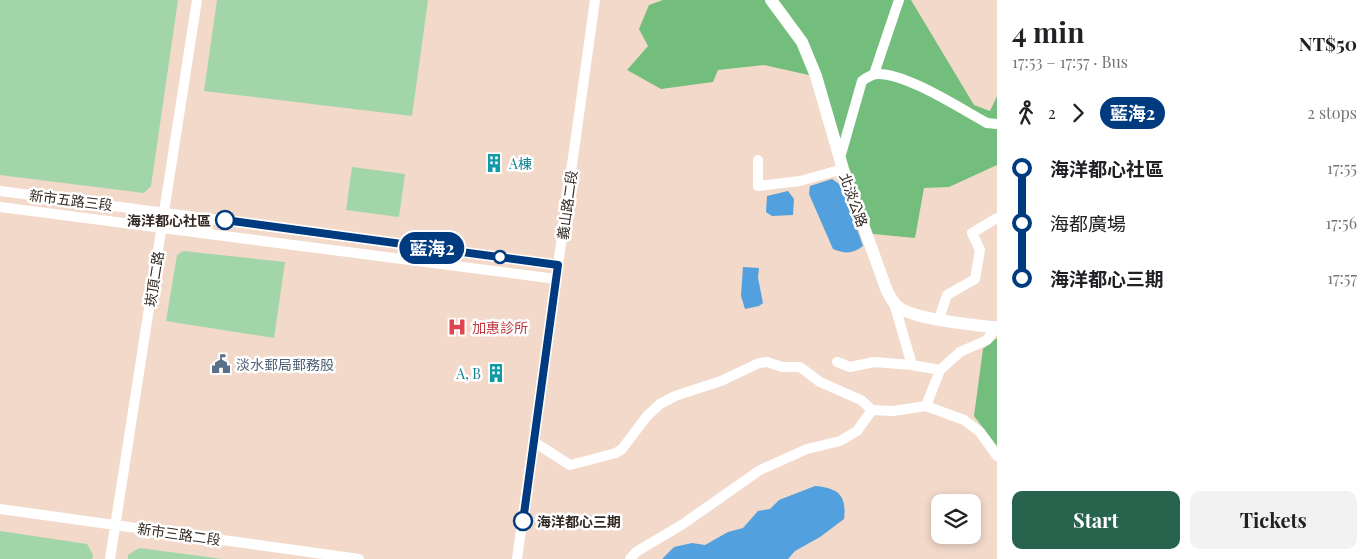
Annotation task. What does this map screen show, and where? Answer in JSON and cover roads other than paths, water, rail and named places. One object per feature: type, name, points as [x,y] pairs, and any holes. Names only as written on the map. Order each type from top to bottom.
[{"type":"main road","name":"北淡公路","points":[[771,0],[802,42],[816,76],[841,164],[887,291],[894,303]]},
{"type":"main road","points":[[894,303],[902,309],[939,319],[996,327]]},
{"type":"street","name":"崁頂二路","points":[[110,559],[197,0]]},
{"type":"street","name":"義山路二段","points":[[517,559],[595,0]]},
{"type":"street","points":[[874,74],[899,0]]},
{"type":"street","points":[[758,160],[758,186],[800,181],[841,164],[862,81],[874,74],[887,75],[922,88],[987,123],[997,124]]},
{"type":"street","name":"新市五路三段","points":[[0,191],[558,265]]},
{"type":"street","name":"新市五路三段","points":[[0,207],[556,279]]},
{"type":"street","points":[[939,319],[947,295],[975,279],[980,250],[972,233],[997,218]]},
{"type":"street","points":[[894,303],[912,366]]},
{"type":"street","points":[[926,406],[940,370],[960,352],[987,340],[996,327]]},
{"type":"street","points":[[534,442],[570,465],[622,450],[647,416],[660,404],[675,396],[721,382],[766,362],[782,368],[800,366],[820,382],[861,400],[872,410],[893,411],[926,406],[964,420],[980,432],[997,456]]},
{"type":"street","points":[[837,362],[850,367],[874,362],[940,370]]},
{"type":"street","points":[[630,559],[636,552],[683,524],[760,470],[807,449],[840,441],[857,431],[872,410]]},
{"type":"street","name":"新市三路二段","points":[[0,509],[359,559]]},
{"type":"water","points":[[832,179],[842,186],[863,246],[856,251],[842,252],[833,249],[809,194],[810,186]]},
{"type":"water","points":[[788,191],[794,199],[793,215],[772,216],[766,212],[767,196]]},
{"type":"water","points":[[743,267],[759,268],[758,278],[763,303],[759,306],[745,309],[741,296]]},
{"type":"water","points":[[815,486],[830,489],[839,494],[844,504],[844,519],[820,537],[795,551],[788,559],[662,559],[674,547],[692,543],[705,545],[728,532],[743,528],[758,511],[770,509],[779,500]]},
{"type":"place","name":"A棟","points":[[494,163]]},
{"type":"place","name":"海洋都心社區","points":[[225,220]]},
{"type":"place","name":"加惠診所","points":[[457,327]]},
{"type":"place","name":"淡水郵局郵務股","points":[[221,364]]},
{"type":"place","name":"A, B","points":[[496,373]]},
{"type":"place","name":"海洋都心三期","points":[[523,521]]}]
